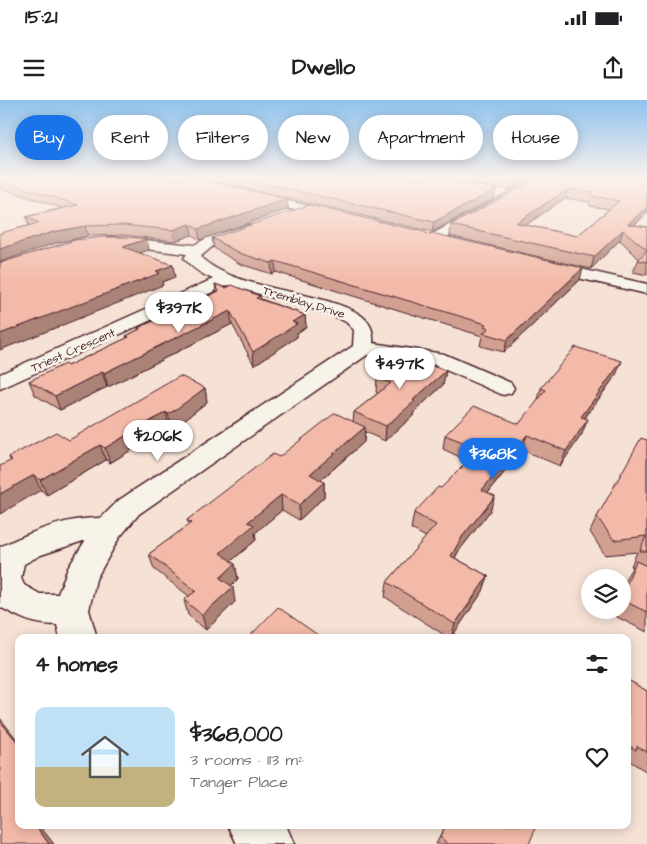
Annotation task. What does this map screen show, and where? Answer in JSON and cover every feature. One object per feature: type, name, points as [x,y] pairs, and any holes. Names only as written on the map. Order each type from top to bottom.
[{"type":"street","points":[[280,218],[294,213]]},
{"type":"street","points":[[323,213],[350,220]]},
{"type":"street","points":[[451,244],[426,238],[477,213]]},
{"type":"street","points":[[98,241],[123,241],[195,250],[210,242],[262,224]]},
{"type":"street","name":"Tremblay Drive","points":[[195,250],[192,258],[197,266],[227,280],[316,304],[350,317],[359,323],[364,330],[363,348]]},
{"type":"street","points":[[532,262],[647,289]]},
{"type":"street","name":"Triest Crescent","points":[[0,382],[227,280]]},
{"type":"street","points":[[108,530],[82,529],[30,546],[9,556],[4,578],[10,595],[36,609],[75,624],[80,578],[108,530],[129,507],[363,348],[437,358],[503,388]]},
{"type":"street","points":[[256,829],[270,844]]},
{"type":"building","points":[[45,213],[246,213],[198,229],[190,224],[173,230],[122,225],[85,226],[53,232],[0,249],[0,233],[39,223],[26,217]]},
{"type":"building","points":[[286,213],[342,213],[425,232],[428,235],[436,234],[583,268],[507,340],[483,333],[489,328],[484,326],[486,324],[275,261],[271,263],[239,253],[212,238]]},
{"type":"building","points":[[393,213],[451,213],[434,222]]},
{"type":"building","points":[[474,213],[532,213],[516,223],[577,236],[605,213],[641,213],[628,224],[647,227],[647,250],[623,230],[594,257],[451,225]]},
{"type":"building","points":[[102,237],[147,239],[123,247],[173,265],[156,271],[160,273],[0,334],[0,263],[75,240]]},
{"type":"building","points":[[647,250],[647,262],[638,260]]},
{"type":"building","points":[[215,284],[226,288],[232,285],[260,296],[256,298],[305,315],[292,322],[297,324],[253,352],[230,311],[55,396],[29,381],[65,364],[67,366],[129,337],[126,336],[140,329],[138,328],[219,291]]},
{"type":"building","points":[[575,347],[622,361],[581,417],[588,419],[566,451],[527,435],[482,490],[495,496],[462,537],[451,556],[488,576],[455,624],[387,582],[436,525],[414,513],[438,487],[441,488],[480,449],[445,435],[474,406],[519,424],[546,390],[541,388]]},
{"type":"building","points":[[406,356],[446,371],[386,426],[354,412],[391,383],[377,378]]},
{"type":"building","points":[[180,376],[205,388],[175,410],[168,414],[166,412],[105,448],[100,445],[40,480],[34,475],[0,494],[0,466],[12,460],[9,457],[56,432],[69,440]]},
{"type":"building","points":[[335,413],[365,427],[310,474],[324,482],[299,505],[281,495],[248,522],[254,525],[220,553],[235,564],[220,578],[233,587],[202,615],[184,600],[196,591],[149,554],[191,523],[187,520],[273,454],[279,457]]},
{"type":"building","points":[[641,438],[647,440],[647,551],[640,551],[646,536],[614,540],[597,517]]},
{"type":"building","points":[[636,561],[647,566],[647,612],[631,604],[631,573]]},
{"type":"building","points":[[278,607],[316,634],[252,634]]},
{"type":"building","points":[[631,682],[647,691],[647,752],[637,746],[636,750],[631,747]]},
{"type":"building","points":[[0,721],[15,739],[15,829],[38,829],[49,844],[0,844]]},
{"type":"building","points":[[444,829],[535,829],[529,844],[448,844],[440,837]]}]
